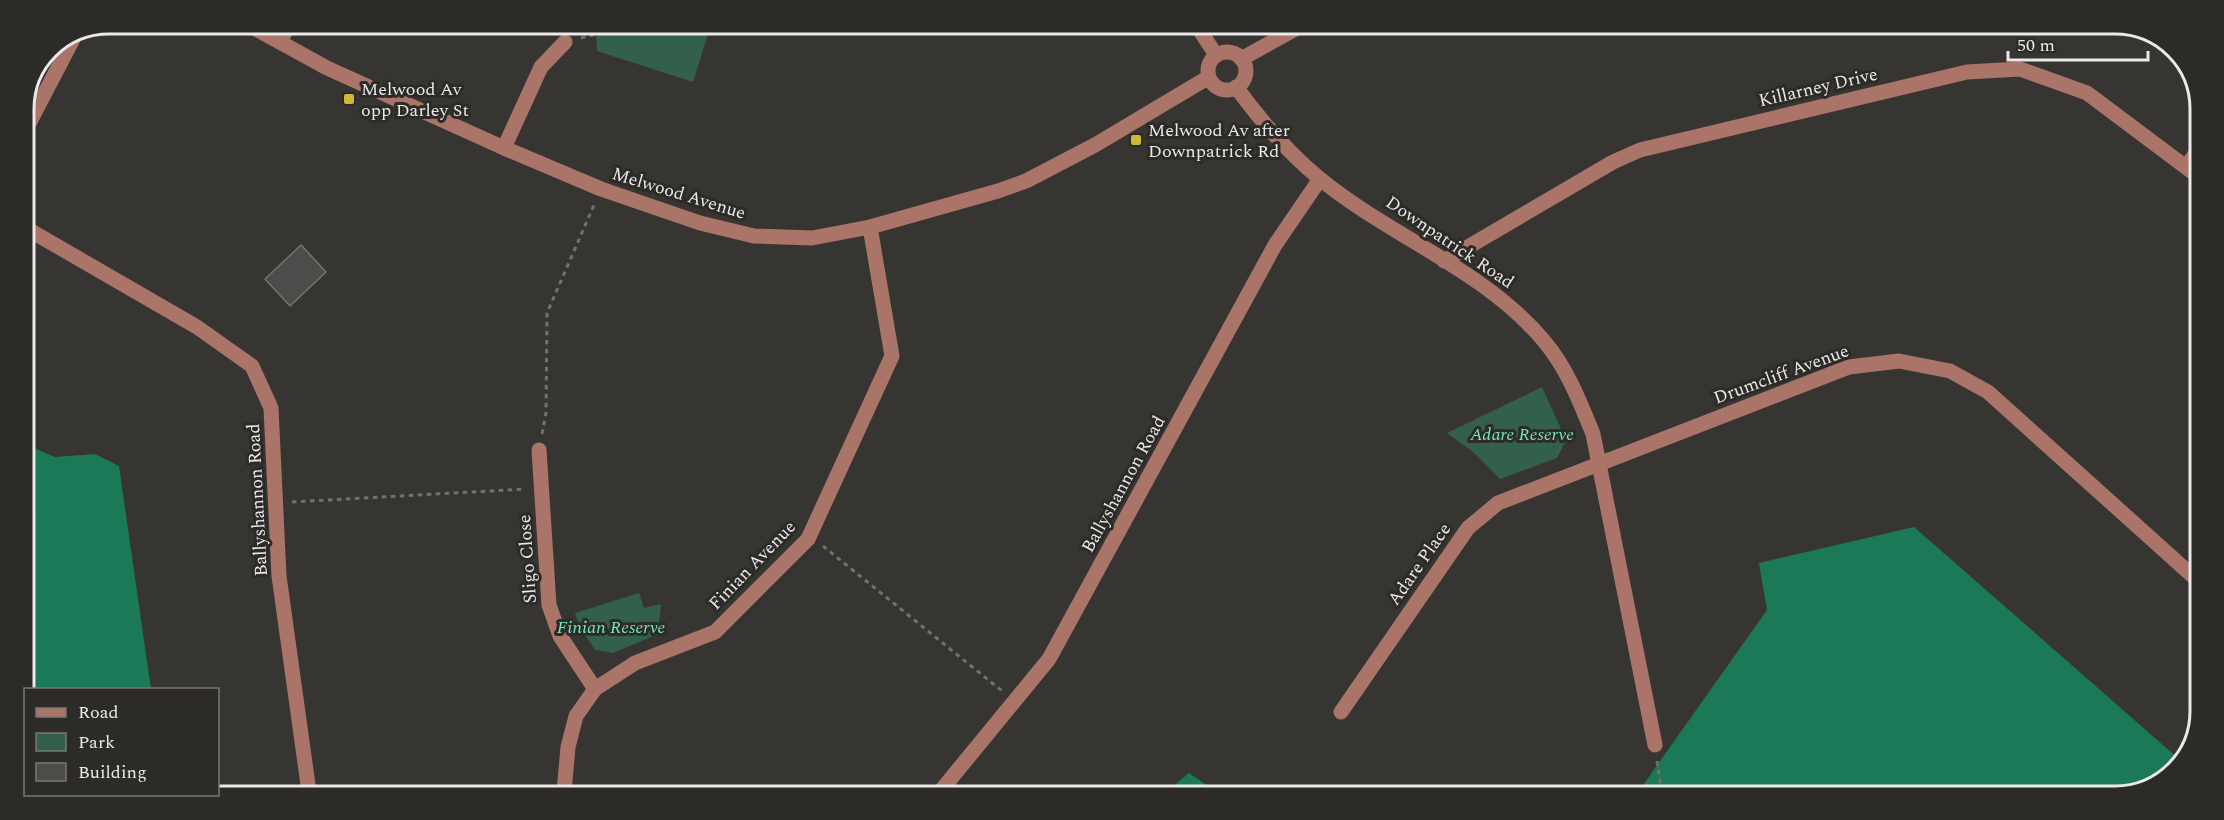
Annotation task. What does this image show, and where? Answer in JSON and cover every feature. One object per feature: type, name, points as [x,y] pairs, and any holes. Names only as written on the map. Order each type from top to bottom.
[{"type":"street","name":"Melwood Avenue","points":[[267,34],[327,68],[601,189],[700,223],[754,236],[812,238],[870,227],[1026,181],[1095,145],[1209,77]]},
{"type":"street","points":[[280,41],[284,34]]},
{"type":"street","points":[[1202,34],[1216,55]]},
{"type":"street","points":[[1241,59],[1286,34]]},
{"type":"street","points":[[504,148],[541,67],[565,42]]},
{"type":"street","points":[[34,114],[69,46]]},
{"type":"street","points":[[1232,53],[1241,59],[1245,71],[1236,87],[1223,89],[1212,83],[1209,77],[1209,65],[1216,55],[1232,53]]},
{"type":"street","name":"Killarney Drive","points":[[1444,261],[1613,162],[1640,150],[1967,72],[2020,69],[2087,93],[2189,169]]},
{"type":"street","name":"Downpatrick Road","points":[[1236,87],[1273,137],[1320,179],[1504,301],[1545,342],[1573,387],[1593,434],[1655,745]]},
{"type":"street","points":[[2186,167],[2189,163]]},
{"type":"street","name":"Ballyshannon Road","points":[[945,786],[1049,659],[1275,245],[1320,179]]},
{"type":"street","name":"Finian Avenue","points":[[565,786],[568,747],[576,716],[595,689],[634,663],[715,632],[808,539],[892,356],[870,227]]},
{"type":"street","name":"Ballyshannon Road","points":[[34,233],[197,327],[252,366],[272,408],[279,576],[308,786]]},
{"type":"street","name":"Drumcliff Avenue","points":[[1598,464],[1849,367],[1899,361],[1950,371],[1988,392],[2190,573]]},
{"type":"street","name":"Sligo Close","points":[[539,450],[549,605],[560,636],[595,689]]},
{"type":"street","name":"Adare Place","points":[[1341,712],[1468,528],[1498,503],[1598,464]]},
{"type":"path","points":[[565,42],[597,34]]},
{"type":"path","points":[[539,450],[546,412],[547,313],[601,189]]},
{"type":"path","points":[[277,503],[542,488]]},
{"type":"path","points":[[808,539],[824,546],[1014,702]]},
{"type":"path","points":[[1655,745],[1661,786]]},
{"type":"green space","points":[[596,34],[708,34],[693,82],[597,51]]},
{"type":"green space","name":"Adare Reserve","points":[[1542,387],[1566,440],[1557,458],[1500,479],[1473,452],[1447,433]]},
{"type":"green space","points":[[35,448],[55,457],[95,454],[119,466],[151,688],[35,688]]},
{"type":"green space","points":[[1914,527],[2175,755],[2168,764],[2139,782],[2114,786],[1642,786],[1767,610],[1759,563]]},
{"type":"green space","name":"Finian Reserve","points":[[639,593],[644,608],[661,604],[658,634],[613,653],[595,650],[579,625],[575,613]]},
{"type":"green space","points":[[1189,773],[1208,786],[1174,786]]},
{"type":"building","points":[[301,245],[326,272],[290,306],[265,279]]},
{"type":"place","name":"Melwood Av opp Darley St","points":[[349,99]]},
{"type":"place","name":"Melwood Av after Downpatrick Rd","points":[[1136,140]]}]
